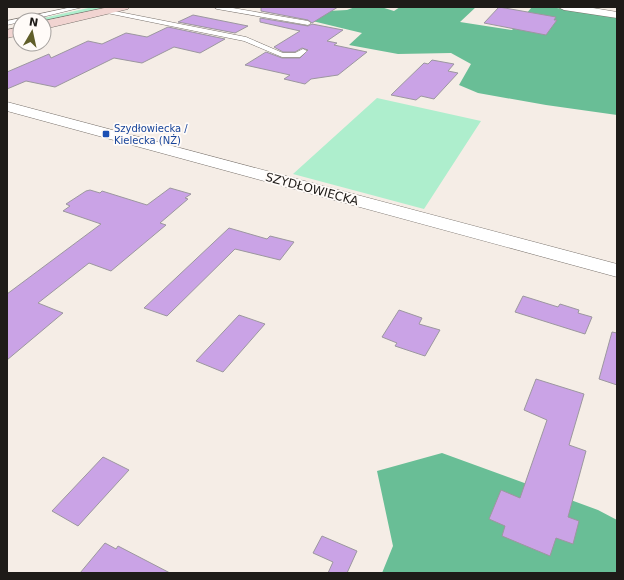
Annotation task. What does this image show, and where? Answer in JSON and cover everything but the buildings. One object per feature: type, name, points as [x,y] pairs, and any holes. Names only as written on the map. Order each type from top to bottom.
[{"type":"main road","points":[[52,23],[124,7]]},
{"type":"street","points":[[564,7],[617,15]]},
{"type":"street","name":"SZYDŁOWIECKA","points":[[7,106],[617,271]]},
{"type":"lane","points":[[52,13],[80,7]]},
{"type":"lane","points":[[217,7],[308,23]]},
{"type":"lane","points":[[104,12],[246,40],[282,55],[297,55],[303,51]]},
{"type":"green space","points":[[93,7],[109,7],[52,20],[52,16]]},
{"type":"green space","points":[[355,7],[381,7],[394,11],[400,7],[476,7],[460,22],[512,30],[532,7],[550,7],[617,17],[617,115],[546,105],[478,93],[459,85],[471,64],[451,53],[398,54],[349,45],[362,33],[300,18],[308,12],[347,10]]},
{"type":"green space","points":[[377,98],[481,121],[424,209],[293,174]]},
{"type":"green space","points":[[442,453],[598,510],[617,520],[617,573],[382,573],[393,546],[377,471]]},
{"type":"place","name":"Szydłowiecka / Kielecka (NŻ)","points":[[106,134]]}]
